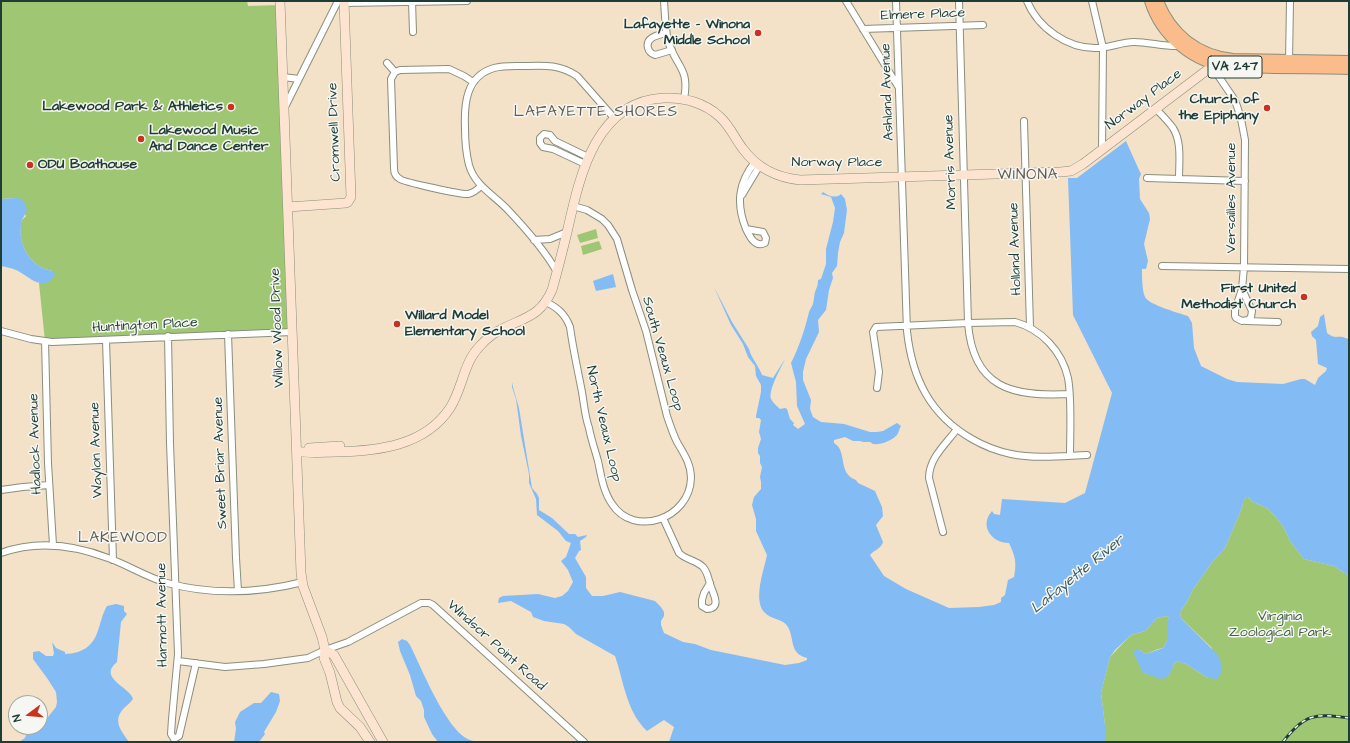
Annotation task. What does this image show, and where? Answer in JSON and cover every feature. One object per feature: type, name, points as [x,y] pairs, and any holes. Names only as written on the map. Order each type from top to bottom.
[{"type":"main road","name":"VA 247","points":[[1150,1],[1158,20],[1165,31],[1183,44],[1195,56],[1220,61],[1230,67],[1349,61]]},
{"type":"main road","name":"VA 247","points":[[1158,1],[1169,24],[1183,44]]},
{"type":"main road","name":"VA 247","points":[[1289,64],[1349,69]]},
{"type":"street","name":"Willow Wood Drive","points":[[280,1],[301,573],[325,650],[324,658],[330,673],[338,704],[340,708],[360,727],[370,742]]},
{"type":"street","points":[[284,109],[342,2],[467,1]]},
{"type":"street","points":[[664,1],[666,33],[672,50],[685,76],[686,90],[684,99]]},
{"type":"street","points":[[846,1],[900,90]]},
{"type":"street","name":"Ashland Avenue","points":[[896,1],[900,90],[906,325],[909,351],[916,375],[937,410],[957,429],[977,442],[1000,452],[1028,456],[1087,455]]},
{"type":"street","name":"Morris Avenue","points":[[959,1],[968,323],[971,347],[985,371],[998,384],[1013,391],[1023,393],[1049,395],[1069,394]]},
{"type":"street","points":[[1027,1],[1041,22],[1056,36],[1075,45],[1090,48],[1103,48],[1128,42],[1183,44]]},
{"type":"street","points":[[1092,1],[1103,48],[1101,113],[1102,150]]},
{"type":"street","points":[[1289,64],[1290,1]]},
{"type":"street","name":"Cromwell Drive","points":[[288,207],[346,203],[351,197],[342,2]]},
{"type":"street","points":[[412,2],[412,32]]},
{"type":"street","name":"Elmere Place","points":[[863,29],[983,25]]},
{"type":"street","points":[[666,33],[652,38],[648,43],[648,48],[655,55],[672,50]]},
{"type":"street","name":"Norway Place","points":[[297,451],[323,446],[361,445],[382,447],[400,444],[421,435],[438,422],[456,397],[466,368],[477,349],[496,333],[534,314],[546,302],[552,290],[573,206],[587,161],[603,131],[614,118],[624,110],[641,102],[663,98],[684,99],[706,107],[721,118],[743,149],[757,164],[782,177],[800,180],[1060,172],[1071,171],[1083,164],[1220,61]]},
{"type":"street","name":"Versailles Avenue","points":[[1220,61],[1217,74],[1234,99],[1241,119],[1245,140],[1244,267],[1242,289],[1234,312],[1236,318],[1246,321]]},
{"type":"street","points":[[386,64],[395,72]]},
{"type":"street","points":[[557,272],[546,254],[534,240],[498,200],[476,180],[469,164],[465,136],[465,103],[470,89],[478,77],[495,68],[546,65],[564,69],[577,76],[614,118]]},
{"type":"street","points":[[474,82],[457,72],[444,68],[400,70],[395,72],[391,79],[394,168],[396,176],[403,181],[463,194],[473,193],[481,186]]},
{"type":"street","points":[[283,77],[299,79]]},
{"type":"street","points":[[1156,109],[1172,127],[1177,138],[1179,148],[1179,178]]},
{"type":"street","name":"Holland Avenue","points":[[1024,121],[1030,328]]},
{"type":"street","points":[[544,134],[547,134],[587,161],[549,147],[543,147],[539,141],[540,138],[544,134]]},
{"type":"street","points":[[549,147],[552,145],[553,139]]},
{"type":"street","points":[[746,229],[741,214],[741,198],[757,164]]},
{"type":"street","points":[[1147,178],[1245,180]]},
{"type":"street","name":"South Veaux Loop","points":[[573,206],[587,210],[602,219],[617,239],[646,331],[671,429],[688,461],[691,477],[686,499],[678,509],[663,518]]},
{"type":"street","points":[[534,240],[550,239],[567,232]]},
{"type":"street","points":[[1162,266],[1349,269]]},
{"type":"street","points":[[1242,289],[1252,311],[1251,317],[1246,321]]},
{"type":"street","name":"North Veaux Loop","points":[[546,302],[563,314],[570,327],[588,428],[608,497],[616,509],[628,518],[640,521],[649,521],[663,518]]},
{"type":"street","points":[[1246,321],[1278,322]]},
{"type":"street","points":[[877,388],[879,372],[873,330],[876,327],[1015,322],[1030,328],[1041,335],[1050,343],[1060,356],[1068,377],[1070,456]]},
{"type":"street","name":"Huntington Place","points":[[1,331],[45,341],[106,340],[168,336],[292,332]]},
{"type":"street","name":"Sweet Briar Avenue","points":[[228,334],[238,591]]},
{"type":"street","name":"Harmott Avenue","points":[[168,336],[170,443],[178,661],[171,734],[172,738],[175,739],[179,736],[196,663]]},
{"type":"street","name":"Waylon Avenue","points":[[106,340],[113,560]]},
{"type":"street","name":"Hadlock Avenue","points":[[45,341],[49,485],[53,545]]},
{"type":"street","points":[[942,532],[929,478],[929,472],[930,466],[935,458],[957,429]]},
{"type":"street","points":[[1,490],[49,485]]},
{"type":"street","points":[[663,518],[679,553],[687,559],[696,562],[704,569],[710,583]]},
{"type":"street","points":[[1,553],[26,547],[53,545],[71,547],[113,560],[151,577],[175,585],[206,590],[238,591],[270,589],[303,582]]},
{"type":"street","name":"Windsor Point Road","points":[[178,661],[225,667],[264,664],[308,658],[348,642],[421,603],[429,603],[584,742]]},
{"type":"street","name":"Willow Wood Drive","points":[[325,650],[334,655],[384,742]]},
{"type":"green space","points":[[1,1],[247,1],[248,6],[280,5],[292,332],[45,341],[39,283],[42,283],[53,271],[42,268],[26,253],[21,237],[21,223],[26,216],[16,198],[1,199]]},
{"type":"green space","points":[[596,229],[598,238],[580,243],[577,235]]},
{"type":"green space","points":[[599,241],[602,249],[583,255],[581,246]]},
{"type":"green space","name":"Virginia Zoological Park","points":[[1247,497],[1253,502],[1267,508],[1275,516],[1283,526],[1290,541],[1304,559],[1334,566],[1346,574],[1349,578],[1349,742],[1105,742],[1105,725],[1101,693],[1110,657],[1131,635],[1145,631],[1157,618],[1166,616],[1169,619],[1167,620],[1167,641],[1163,648],[1146,654],[1140,650],[1137,650],[1143,673],[1168,676],[1176,661],[1186,664],[1208,678],[1212,648],[1181,618],[1180,612],[1192,591],[1213,561],[1225,548],[1242,508],[1243,501]]},
{"type":"water","name":"Lafayette River","points":[[1126,141],[1141,174],[1139,179],[1140,199],[1149,213],[1150,219],[1144,244],[1148,261],[1146,269],[1142,269],[1142,283],[1145,297],[1152,303],[1188,316],[1192,323],[1194,348],[1201,366],[1227,379],[1237,382],[1283,384],[1305,379],[1315,385],[1318,378],[1326,371],[1327,368],[1318,364],[1316,340],[1312,336],[1311,332],[1318,326],[1320,317],[1324,314],[1327,333],[1333,337],[1349,338],[1349,578],[1346,574],[1334,566],[1304,559],[1290,541],[1283,526],[1275,516],[1267,508],[1253,502],[1248,497],[1246,498],[1225,548],[1213,561],[1192,591],[1180,612],[1181,618],[1218,655],[1222,670],[1217,679],[1208,678],[1186,664],[1176,661],[1168,676],[1165,678],[1162,679],[1143,673],[1133,652],[1140,650],[1146,654],[1163,648],[1167,641],[1167,619],[1169,619],[1166,616],[1157,618],[1145,631],[1131,635],[1115,650],[1110,657],[1101,693],[1105,725],[1105,742],[669,742],[674,727],[664,720],[647,731],[634,714],[626,696],[615,656],[576,634],[564,624],[544,621],[533,617],[531,612],[511,601],[498,603],[499,598],[503,596],[538,594],[555,598],[562,596],[568,591],[573,582],[568,570],[561,561],[566,557],[571,543],[566,541],[558,531],[537,515],[536,499],[529,483],[529,474],[521,436],[516,399],[512,387],[513,382],[519,408],[532,488],[539,498],[539,510],[552,518],[569,534],[575,534],[578,537],[587,535],[580,541],[581,550],[575,558],[586,577],[586,588],[592,596],[603,596],[620,592],[655,601],[664,612],[661,625],[664,633],[683,642],[695,644],[711,650],[785,665],[807,660],[807,658],[797,653],[793,646],[790,632],[786,624],[767,615],[764,612],[759,600],[760,584],[767,555],[756,531],[756,519],[752,505],[754,497],[761,489],[760,477],[762,467],[758,448],[761,439],[759,432],[761,420],[756,418],[756,416],[761,385],[756,376],[755,366],[748,357],[743,344],[731,325],[714,287],[762,375],[773,378],[785,359],[771,390],[771,399],[780,409],[787,409],[790,419],[794,423],[793,425],[798,429],[805,424],[797,406],[796,382],[791,363],[813,304],[818,280],[821,279],[826,264],[826,249],[835,208],[831,197],[821,194],[823,192],[832,196],[839,196],[841,194],[845,199],[847,210],[844,233],[840,242],[837,266],[832,273],[833,278],[829,290],[826,310],[818,320],[819,332],[806,359],[803,372],[803,380],[811,400],[810,409],[813,417],[821,422],[844,424],[870,432],[883,431],[897,423],[901,426],[895,437],[879,444],[853,441],[845,437],[834,440],[834,443],[841,451],[844,467],[850,477],[858,483],[875,491],[882,507],[883,516],[876,525],[883,542],[881,546],[870,555],[884,576],[906,589],[949,608],[979,607],[994,605],[1001,602],[1001,598],[1005,595],[1008,580],[1014,577],[1014,556],[1009,543],[992,537],[987,527],[988,516],[992,511],[994,514],[1000,515],[1002,499],[1065,503],[1085,493],[1112,393],[1073,315],[1068,178],[1077,178]]},
{"type":"water","points":[[1,199],[22,199],[27,210],[21,223],[21,237],[26,253],[42,268],[55,273],[52,279],[46,283],[37,282],[16,270],[1,266]]},
{"type":"water","points":[[613,274],[616,287],[596,291],[593,281]]},
{"type":"water","points":[[116,604],[124,606],[124,611],[127,614],[121,622],[117,662],[112,668],[111,673],[112,678],[131,695],[133,699],[120,713],[118,721],[129,742],[19,742],[25,738],[26,735],[48,735],[48,717],[56,707],[57,702],[56,692],[33,659],[33,652],[39,651],[46,656],[53,656],[54,653],[52,642],[56,648],[65,652],[65,654],[78,652],[85,648],[91,644],[95,638],[107,606]]},
{"type":"water","points":[[402,639],[407,641],[410,645],[428,683],[452,725],[461,735],[470,740],[485,742],[438,742],[432,734],[424,717],[424,710],[421,701],[416,696],[410,675],[400,651],[398,642]]},
{"type":"water","points":[[271,692],[279,694],[280,701],[276,712],[264,732],[265,734],[259,742],[234,742],[236,729],[235,722],[240,712],[254,703],[261,703]]},
{"type":"railway","points":[[1283,742],[1297,726],[1311,718],[1319,716],[1349,718]]},
{"type":"place","name":"Lafayette - Winona Middle School","points":[[758,33]]},
{"type":"place","name":"Lakewood Park & Athletics","points":[[231,107]]},
{"type":"place","name":"Church of the Epiphany","points":[[1267,108]]},
{"type":"place","name":"Lakewood Music And Dance Center","points":[[141,139]]},
{"type":"place","name":"ODU Boathouse","points":[[30,165]]},
{"type":"place","name":"First United Methodist Church","points":[[1304,297]]},
{"type":"place","name":"Willard Model Elementary School","points":[[397,324]]},
{"type":"district","name":"LAFAYETTE SHORES","points":[[596,113]]},
{"type":"district","name":"WINONA","points":[[1028,176]]},
{"type":"district","name":"LAKEWOOD","points":[[123,539]]}]
